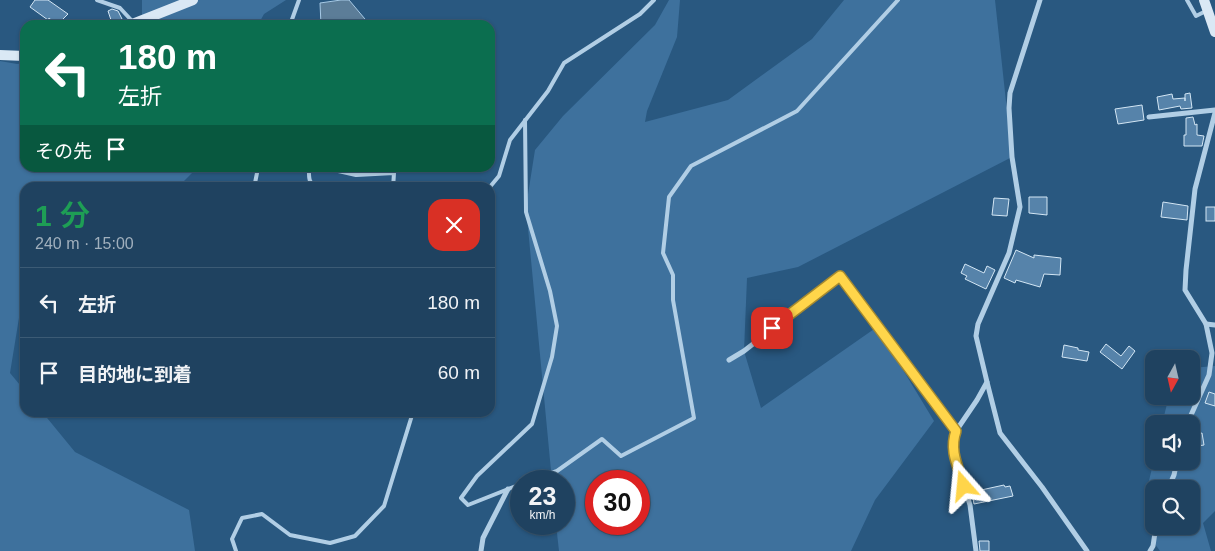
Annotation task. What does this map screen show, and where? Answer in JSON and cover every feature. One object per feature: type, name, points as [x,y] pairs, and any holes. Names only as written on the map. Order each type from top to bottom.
[{"type":"street","points":[[142,20],[193,0]]},
{"type":"street","points":[[1040,0],[1010,93],[1012,157],[1020,207],[1009,253],[978,324],[976,336],[1000,433],[1042,487],[1087,551]]},
{"type":"street","points":[[1206,5],[1215,32]]},
{"type":"street","points":[[0,55],[20,56]]},
{"type":"street","points":[[1149,117],[1215,111],[1195,190],[1186,270],[1185,290],[1206,324],[1212,353],[1209,375],[1191,415]]},
{"type":"street","points":[[729,360],[744,351],[840,276],[956,431]]},
{"type":"street","points":[[1206,324],[1215,325]]},
{"type":"street","points":[[976,551],[970,505],[952,449],[952,441],[956,431],[987,382]]},
{"type":"street","points":[[482,551],[483,538],[508,489]]},
{"type":"street","points":[[1150,551],[1155,535]]},
{"type":"lane","points":[[97,0],[120,8],[129,20]]},
{"type":"lane","points":[[292,20],[299,0]]},
{"type":"lane","points":[[494,182],[499,176],[510,140],[548,91],[564,63],[640,14],[654,0]]},
{"type":"lane","points":[[558,470],[602,439],[621,456],[694,418],[673,300],[673,275],[663,253],[669,197],[691,166],[797,111],[898,0]]},
{"type":"lane","points":[[1187,0],[1196,16],[1206,5]]},
{"type":"lane","points":[[508,489],[468,505],[461,498],[477,476],[532,424],[552,357],[557,326],[550,291],[526,212],[525,120]]},
{"type":"lane","points":[[343,172],[356,175],[394,173],[393,182]]},
{"type":"lane","points":[[236,551],[232,539],[242,518],[262,514],[290,535],[330,543],[355,536],[384,506],[411,417]]},
{"type":"shaded area","points":[[142,0],[286,0],[264,14],[261,20],[142,20]]},
{"type":"shaded area","points":[[349,0],[366,20],[321,20],[320,3]]},
{"type":"shaded area","points":[[669,0],[680,0],[677,37],[647,111],[645,122],[728,100],[812,39],[844,0],[995,0],[1012,157],[798,267],[747,278],[744,351],[761,408],[877,327],[934,421],[875,500],[851,551],[559,551],[557,535],[575,535],[575,470],[551,470],[526,207],[535,150],[563,116],[655,25]]},
{"type":"shaded area","points":[[0,61],[20,64],[20,172],[193,172],[183,182],[20,182],[20,312],[10,373],[20,385],[20,417],[46,417],[75,452],[189,510],[195,551],[0,551]]},
{"type":"shaded area","points":[[1215,366],[1215,511],[1203,523],[1211,551],[1160,551],[1155,544],[1154,535],[1200,535],[1200,480],[1149,480],[1152,470],[1200,470],[1200,415],[1164,415],[1167,405],[1200,405],[1200,367]]},
{"type":"building","points":[[35,0],[48,0],[68,14],[62,20],[51,20],[49,18],[48,20],[30,7]]},
{"type":"building","points":[[112,9],[118,11],[122,19],[111,20],[108,11]]},
{"type":"building","points":[[1190,93],[1192,108],[1181,109],[1180,106],[1159,110],[1157,97],[1172,94],[1173,99],[1185,98],[1185,94]]},
{"type":"building","points":[[1142,105],[1144,120],[1118,124],[1115,109]]},
{"type":"building","points":[[1193,117],[1195,125],[1197,124],[1197,135],[1204,136],[1202,146],[1184,146],[1186,118]]},
{"type":"building","points":[[1029,197],[1047,197],[1047,215],[1029,213]]},
{"type":"building","points":[[994,198],[1009,199],[1007,216],[992,215]]},
{"type":"building","points":[[1163,202],[1188,206],[1187,220],[1161,217]]},
{"type":"building","points":[[1206,207],[1215,207],[1215,221],[1206,221]]},
{"type":"building","points":[[1016,250],[1034,258],[1034,255],[1061,258],[1060,275],[1044,274],[1040,287],[1016,280],[1015,283],[1004,278]]},
{"type":"building","points":[[965,264],[984,273],[987,266],[995,270],[986,289],[965,279],[967,276],[961,273]]},
{"type":"building","points":[[1106,344],[1121,356],[1129,346],[1135,351],[1122,369],[1100,352]]},
{"type":"building","points":[[1064,345],[1089,352],[1087,361],[1062,357]]},
{"type":"building","points":[[1209,392],[1215,394],[1215,406],[1205,403]]},
{"type":"building","points":[[1200,433],[1202,433],[1204,445],[1200,446]]},
{"type":"building","points":[[1004,485],[1005,487],[1010,486],[1013,496],[974,504],[972,492]]},
{"type":"building","points":[[979,541],[989,541],[989,551],[980,551]]},
{"type":"route","points":[[772,328],[840,276],[956,431],[952,441],[952,449],[964,486]]}]
